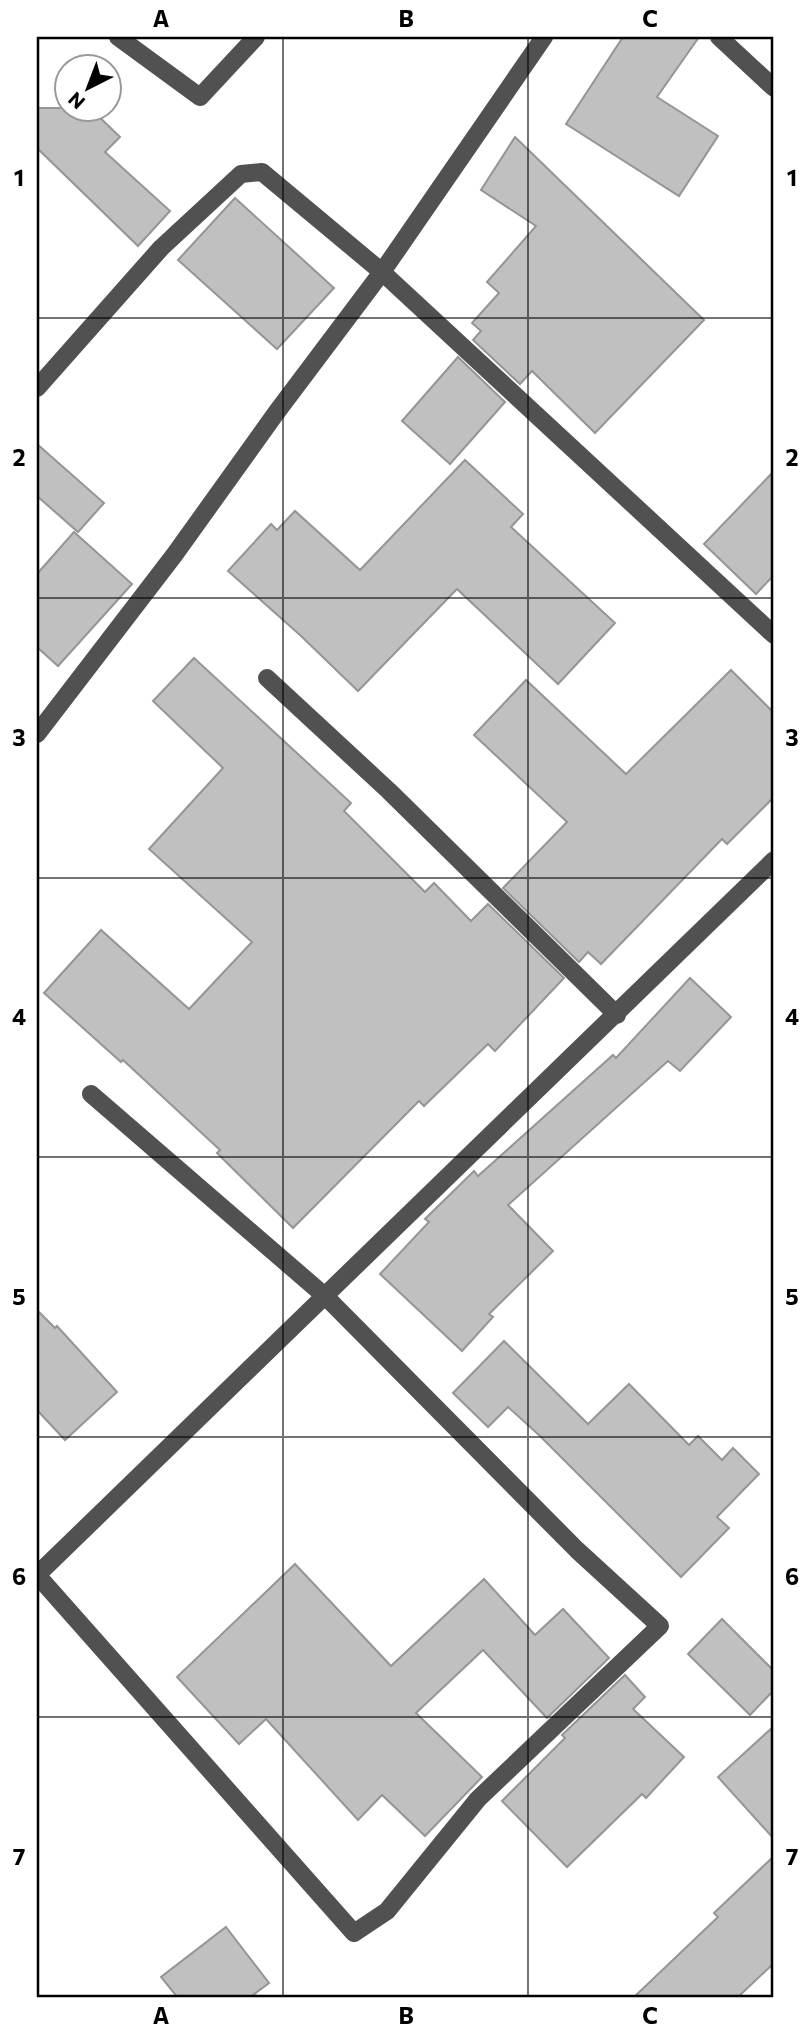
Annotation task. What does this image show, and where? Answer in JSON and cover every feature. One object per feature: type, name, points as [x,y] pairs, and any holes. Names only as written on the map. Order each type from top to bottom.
[{"type":"street","points":[[118,37],[200,97],[256,37]]},
{"type":"street","points":[[37,734],[175,554],[276,412],[382,272],[544,37]]},
{"type":"street","points":[[719,37],[774,88]]},
{"type":"street","points":[[37,388],[161,248],[241,174],[262,172],[382,272],[774,635]]},
{"type":"street","points":[[267,678],[389,791],[617,1015]]},
{"type":"street","points":[[91,1094],[326,1297],[576,1550],[660,1626],[478,1799],[387,1911],[354,1933],[37,1575],[326,1297],[617,1015],[774,860]]},
{"type":"building","points":[[623,37],[699,37],[657,97],[718,136],[679,196],[566,124]]},
{"type":"building","points":[[37,108],[52,108],[52,122],[104,122],[120,137],[105,152],[170,211],[138,246],[37,148]]},
{"type":"building","points":[[515,137],[704,320],[595,433],[532,371],[520,384],[473,340],[481,331],[472,323],[499,293],[487,282],[536,226],[481,190]]},
{"type":"building","points":[[235,198],[334,288],[277,349],[178,260]]},
{"type":"building","points":[[458,357],[505,402],[450,464],[402,421]]},
{"type":"building","points":[[37,444],[104,503],[78,532],[37,496]]},
{"type":"building","points":[[465,460],[523,514],[511,527],[615,623],[558,684],[457,589],[358,691],[228,571],[271,524],[277,530],[295,511],[360,570]]},
{"type":"building","points":[[774,471],[774,575],[756,594],[704,544]]},
{"type":"building","points":[[74,532],[132,584],[58,666],[37,647],[37,574]]},
{"type":"building","points":[[194,658],[351,803],[344,811],[425,892],[434,883],[471,921],[488,904],[564,978],[495,1051],[488,1044],[424,1106],[419,1101],[293,1228],[217,1153],[220,1150],[123,1060],[121,1062],[44,993],[101,930],[189,1009],[252,942],[149,849],[223,768],[153,701]]},
{"type":"building","points":[[731,670],[774,713],[774,797],[727,844],[722,839],[601,964],[588,952],[579,962],[503,888],[567,822],[474,735],[526,680],[626,774]]},
{"type":"building","points":[[690,978],[731,1017],[680,1071],[668,1061],[508,1205],[553,1251],[489,1314],[493,1317],[462,1351],[380,1274],[429,1222],[425,1219],[474,1171],[478,1176],[613,1055],[616,1058]]},
{"type":"building","points":[[37,1310],[55,1328],[57,1326],[117,1392],[65,1440],[37,1410]]},
{"type":"building","points":[[504,1341],[588,1424],[629,1384],[689,1445],[698,1436],[722,1460],[733,1448],[759,1474],[717,1517],[729,1528],[681,1577],[508,1407],[488,1427],[453,1393]]},
{"type":"building","points":[[295,1564],[391,1666],[484,1579],[535,1635],[563,1609],[609,1658],[547,1718],[483,1650],[416,1713],[482,1777],[425,1836],[382,1795],[358,1820],[266,1719],[239,1744],[177,1677]]},
{"type":"building","points":[[722,1619],[774,1671],[774,1690],[750,1715],[688,1654]]},
{"type":"building","points":[[625,1675],[645,1697],[633,1709],[684,1757],[646,1798],[642,1794],[567,1867],[502,1801],[565,1738],[562,1735]]},
{"type":"building","points":[[774,1726],[774,1839],[718,1777]]},
{"type":"building","points":[[774,1856],[774,1963],[737,1998],[633,1998],[718,1917],[714,1913]]},
{"type":"building","points":[[226,1927],[269,1983],[249,1998],[178,1998],[161,1977]]}]
